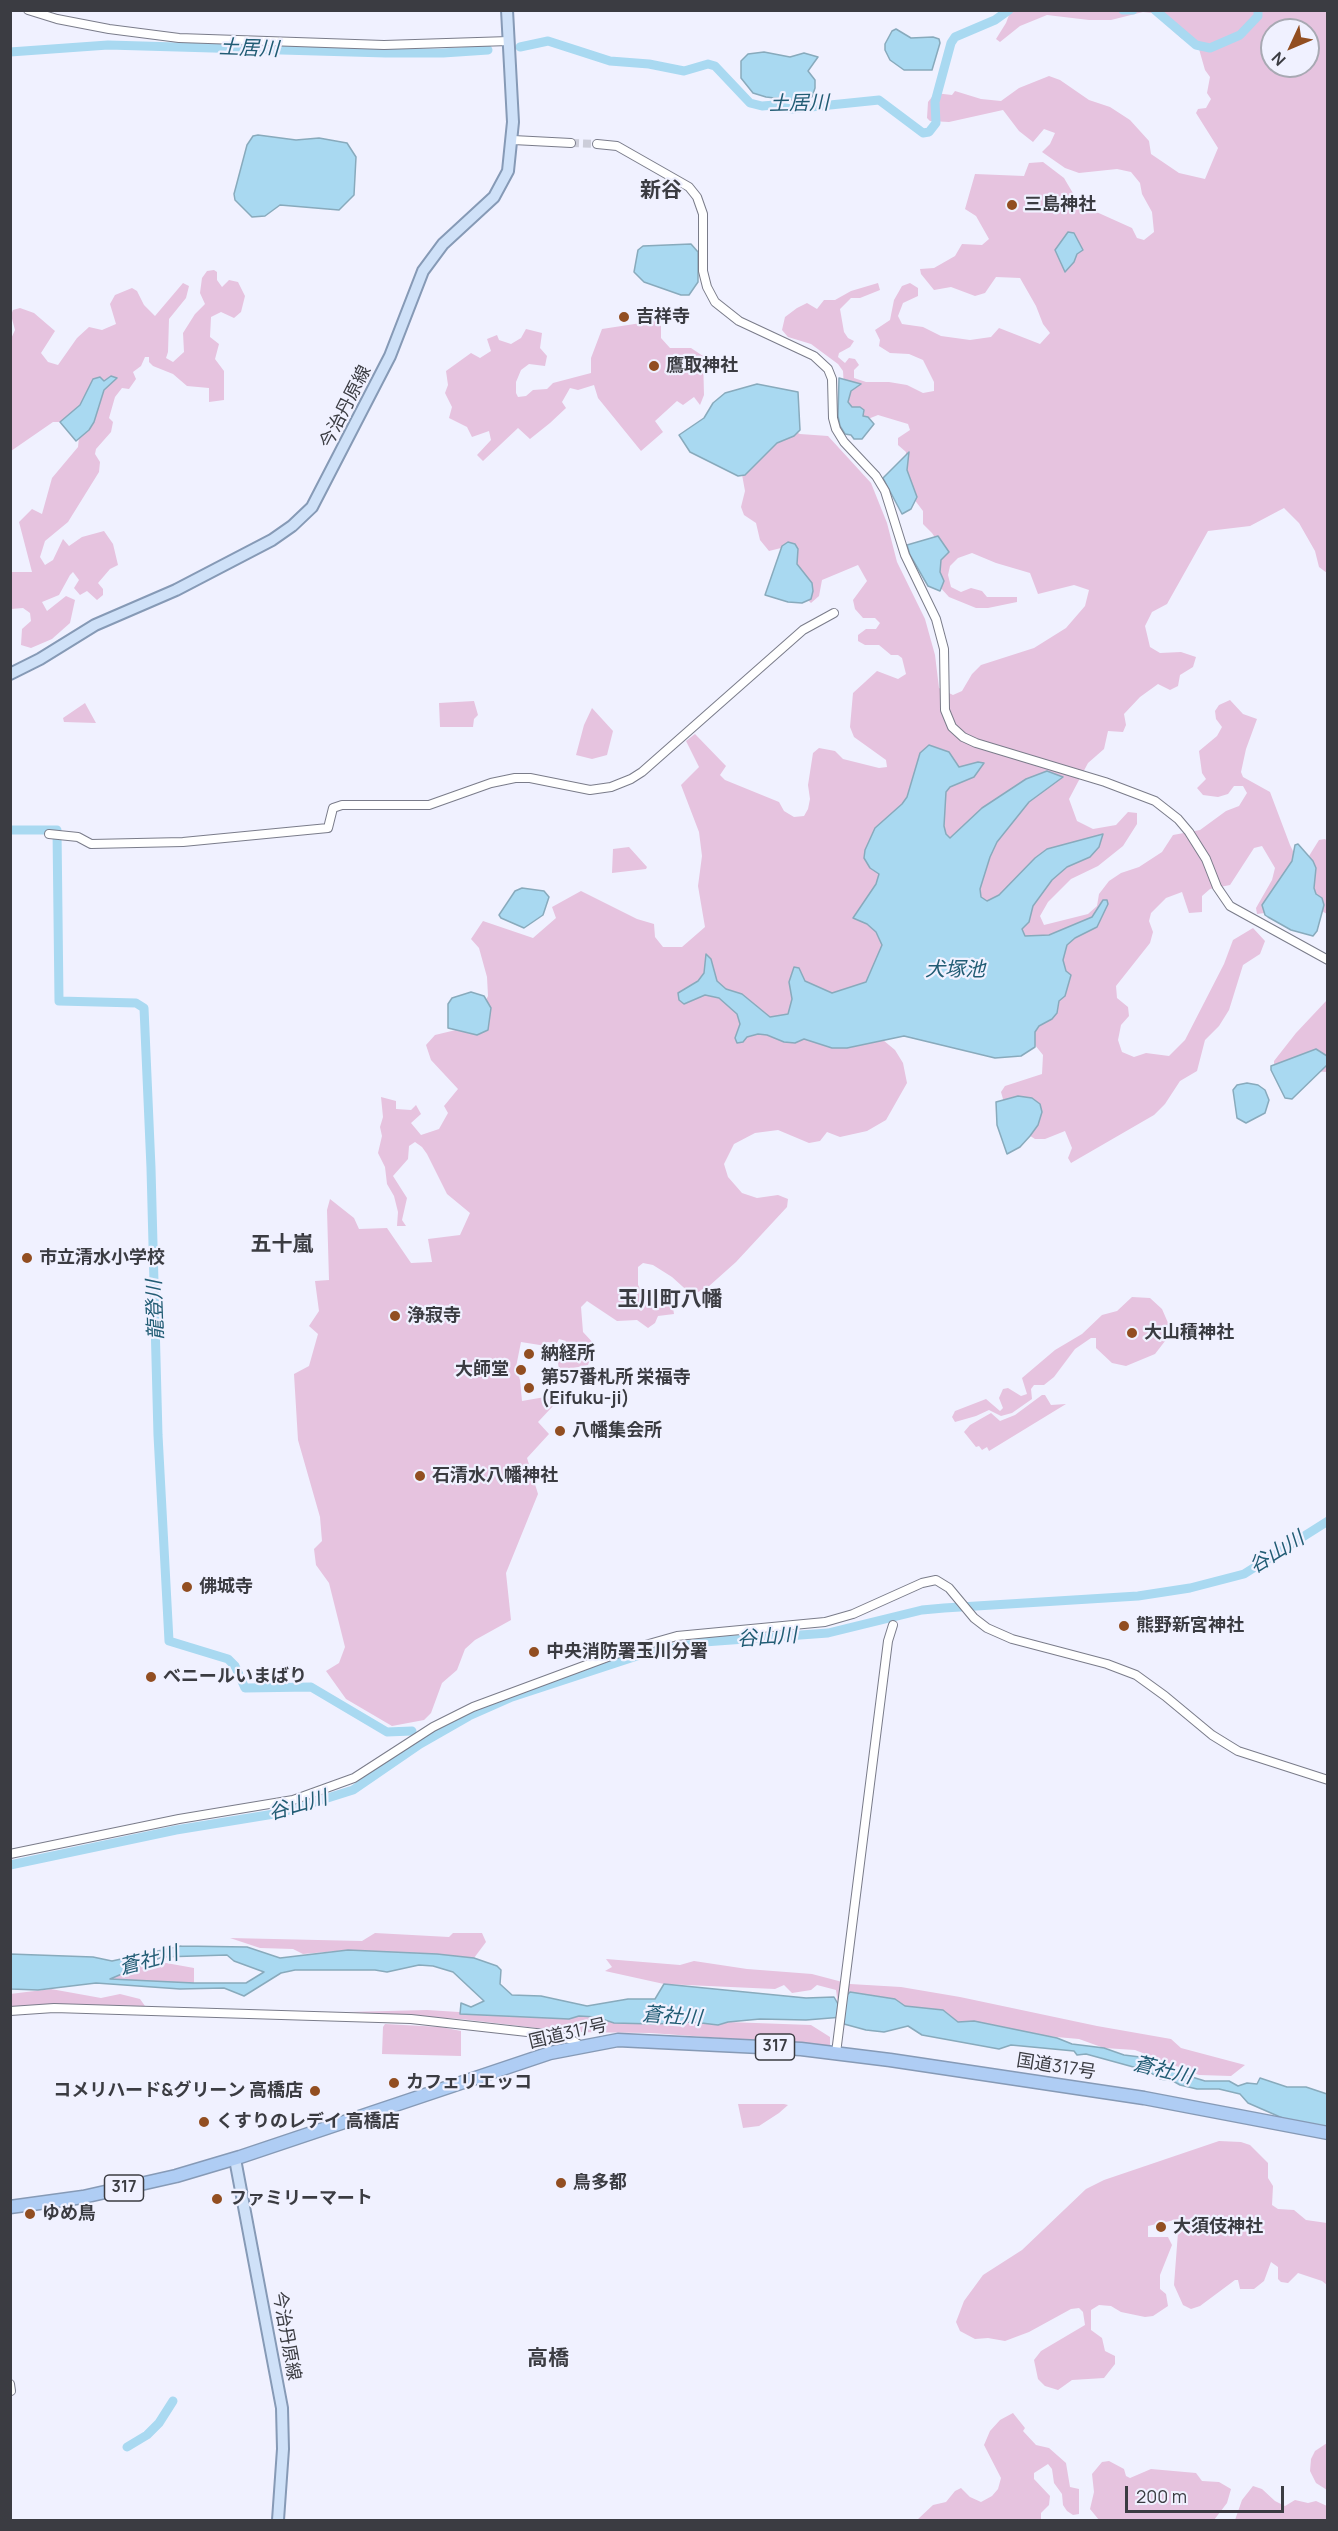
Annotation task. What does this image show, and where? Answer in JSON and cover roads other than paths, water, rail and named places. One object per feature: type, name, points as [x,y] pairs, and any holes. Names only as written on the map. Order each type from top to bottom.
[{"type":"highway","name":"国道317号","points":[[10,2207],[83,2198],[176,2176],[235,2159],[550,2053],[618,2040],[836,2051],[1144,2098],[1328,2133]]},
{"type":"main road","name":"今治丹原線","points":[[10,674],[40,659],[95,625],[176,590],[272,540],[292,526],[312,507],[390,356],[423,271],[443,244],[494,197],[508,171],[513,140],[507,10]]},
{"type":"main road","name":"今治丹原線","points":[[235,2159],[282,2408],[283,2449],[278,2520]]},
{"type":"street","points":[[28,10],[58,15],[109,29],[190,38],[384,45],[509,41]]},
{"type":"street","points":[[513,140],[571,143]]},
{"type":"street","points":[[597,144],[617,146],[689,187],[697,197],[704,214],[703,271],[707,287],[715,302],[739,321],[814,356],[828,369],[832,379],[833,418],[836,429],[843,442],[869,466],[885,491],[905,555],[936,619],[944,649],[945,710],[952,728],[963,737],[976,743],[1105,782],[1155,801],[1178,819],[1189,832],[1206,859],[1216,887],[1230,906],[1328,960]]},
{"type":"street","points":[[49,834],[78,837],[91,844],[183,843],[328,828],[333,808],[342,805],[429,805],[491,783],[515,778],[530,778],[590,790],[611,787],[631,780],[642,772],[803,630],[834,613]]},
{"type":"street","points":[[10,1854],[179,1819],[293,1800],[354,1778],[433,1727],[473,1707],[624,1651],[676,1636],[781,1624],[825,1622],[853,1614],[921,1582],[936,1580],[949,1588],[974,1618],[987,1628],[1012,1639],[1107,1664],[1136,1676],[1165,1696],[1212,1735],[1238,1751],[1328,1780]]},
{"type":"street","points":[[836,2051],[846,1991],[888,1641],[893,1626]]},
{"type":"street","points":[[10,2011],[54,2008],[411,2019],[554,2035],[572,2040],[581,2046]]},
{"type":"street","points":[[10,2384],[11,2391]]},
{"type":"water","points":[[896,29],[911,38],[939,39],[940,43],[932,70],[904,70],[890,60],[885,44],[892,31]]},
{"type":"water","points":[[764,52],[790,57],[804,53],[818,57],[808,71],[815,80],[812,97],[801,101],[766,97],[753,93],[741,78],[741,61],[748,54]]},
{"type":"water","points":[[253,136],[296,140],[319,138],[347,143],[356,157],[354,195],[339,210],[280,205],[265,216],[252,217],[235,200],[234,194],[247,145]]},
{"type":"water","points":[[1068,232],[1074,233],[1083,250],[1077,254],[1074,262],[1065,272],[1055,250]]},
{"type":"water","points":[[691,244],[698,252],[698,282],[689,295],[681,295],[644,282],[634,272],[638,250],[643,246]]},
{"type":"water","points":[[111,376],[117,378],[104,390],[94,422],[89,430],[76,441],[60,422],[80,405],[93,379],[100,377],[104,381]]},
{"type":"water","points":[[839,378],[861,384],[851,391],[848,402],[852,407],[860,407],[864,410],[863,416],[868,417],[874,424],[862,439],[854,439],[851,435],[845,434],[840,426]]},
{"type":"water","points":[[757,384],[798,392],[800,430],[794,436],[777,443],[745,475],[738,476],[690,452],[679,435],[704,418],[713,403],[725,393]]},
{"type":"water","points":[[909,452],[907,470],[917,497],[911,509],[902,514],[883,478]]},
{"type":"water","points":[[938,536],[949,552],[941,560],[940,572],[944,581],[940,591],[928,586],[910,555],[907,545]]},
{"type":"water","points":[[788,542],[795,544],[798,549],[797,564],[812,583],[811,599],[802,603],[788,602],[765,595],[782,546]]},
{"type":"water","name":"犬塚池","points":[[929,745],[949,752],[959,767],[978,762],[984,763],[974,777],[950,787],[946,792],[944,826],[950,838],[982,808],[1026,779],[1047,771],[1063,777],[1029,802],[997,842],[980,889],[981,897],[987,901],[999,895],[1035,858],[1047,849],[1103,834],[1099,847],[1090,857],[1067,867],[1052,880],[1033,906],[1029,922],[1022,929],[1025,936],[1049,935],[1092,917],[1103,900],[1107,900],[1108,904],[1097,927],[1075,938],[1067,945],[1063,960],[1066,971],[1071,975],[1065,996],[1059,1001],[1057,1013],[1052,1019],[1039,1026],[1035,1032],[1035,1047],[1021,1056],[995,1058],[904,1036],[847,1048],[832,1048],[804,1039],[795,1043],[784,1042],[758,1034],[737,1043],[735,1038],[740,1024],[737,1014],[719,998],[705,995],[684,1004],[679,1000],[678,993],[698,981],[704,973],[706,954],[711,959],[717,981],[726,989],[742,994],[770,1017],[788,1014],[792,999],[789,982],[794,967],[799,968],[805,981],[832,993],[866,982],[882,945],[876,932],[867,924],[853,918],[876,884],[879,874],[870,868],[864,858],[865,850],[875,828],[907,797],[920,753]]},
{"type":"water","points":[[1298,844],[1316,868],[1314,888],[1316,894],[1322,898],[1324,905],[1317,931],[1313,936],[1291,930],[1268,917],[1262,905],[1292,861],[1295,845]]},
{"type":"water","points":[[522,888],[544,891],[549,897],[543,915],[524,928],[499,915],[515,891]]},
{"type":"water","points":[[471,992],[484,996],[491,1008],[488,1030],[477,1035],[448,1028],[448,1004],[452,998]]},
{"type":"water","points":[[1316,1049],[1327,1056],[1327,1065],[1292,1099],[1285,1098],[1271,1066]]},
{"type":"water","points":[[1247,1083],[1258,1085],[1265,1090],[1269,1100],[1265,1113],[1246,1123],[1237,1118],[1233,1090],[1237,1085]]},
{"type":"water","points":[[1018,1096],[1032,1098],[1040,1104],[1042,1112],[1038,1125],[1030,1136],[1020,1147],[1007,1154],[997,1125],[996,1102]]},
{"type":"water","name":"蒼社川","points":[[181,1946],[247,1947],[280,1958],[348,1950],[437,1954],[474,1958],[497,1966],[501,1970],[500,1984],[512,1995],[541,1996],[587,2006],[628,1999],[655,1999],[664,1984],[806,1998],[834,1997],[838,2004],[850,1992],[895,1999],[905,2006],[943,2010],[958,2022],[974,2021],[1057,2038],[1072,2044],[1104,2048],[1124,2055],[1148,2058],[1179,2073],[1205,2081],[1229,2081],[1238,2086],[1247,2083],[1257,2084],[1260,2078],[1287,2087],[1306,2087],[1327,2094],[1327,2130],[1287,2120],[1248,2103],[1240,2094],[1219,2089],[1197,2089],[1180,2085],[1173,2081],[1160,2079],[1148,2071],[1086,2054],[1077,2055],[1074,2051],[1011,2045],[999,2049],[922,2035],[908,2026],[884,2032],[866,2030],[844,2024],[843,2017],[806,2020],[760,2019],[718,2025],[693,2022],[614,2023],[596,2017],[579,2016],[569,2019],[460,2014],[461,2003],[471,2007],[484,2001],[453,1972],[433,1966],[419,1965],[387,1972],[295,1970],[281,1973],[244,1996],[224,1988],[180,1989],[96,1983],[38,1990],[11,1989],[10,1954],[93,1957],[112,1961]],"holes":[[[227,1955],[234,1961],[264,1972],[246,1983],[110,1979],[162,1957]]]},
{"type":"waterway","name":"土居川","points":[[520,47],[548,41],[610,61],[649,64],[684,71],[708,64],[715,66],[750,103],[762,106],[775,105],[791,109],[879,100],[923,133],[929,132],[936,123],[935,102],[951,43],[955,37],[995,20],[1009,10]]},
{"type":"waterway","name":"土居川","points":[[1123,10],[1133,10]]},
{"type":"waterway","name":"土居川","points":[[1155,10],[1196,45],[1210,48],[1240,35],[1258,16],[1258,10]]},
{"type":"waterway","name":"土居川","points":[[10,52],[108,45],[386,53],[488,50]]},
{"type":"waterway","name":"龍登川","points":[[10,830],[57,830],[59,1001],[136,1003],[144,1008],[158,1435],[169,1641],[228,1659],[235,1666],[245,1688],[311,1687],[387,1732],[412,1731]]},
{"type":"waterway","name":"谷山川","points":[[10,1865],[176,1830],[280,1813],[353,1790],[420,1744],[469,1716],[512,1697],[643,1654],[704,1642],[828,1633],[922,1610],[1138,1596],[1190,1588],[1244,1574],[1328,1521]]},
{"type":"waterway","points":[[127,2447],[147,2435],[159,2423],[173,2401]]},
{"type":"tunnel","points":[[571,143],[597,144]]},
{"type":"place","name":"三島神社","points":[[1012,205]]},
{"type":"place","name":"吉祥寺","points":[[624,317]]},
{"type":"place","name":"鷹取神社","points":[[654,366]]},
{"type":"place","name":"市立清水小学校","points":[[27,1258]]},
{"type":"place","name":"浄寂寺","points":[[395,1316]]},
{"type":"place","name":"大山積神社","points":[[1132,1333]]},
{"type":"place","name":"納経所","points":[[529,1354]]},
{"type":"place","name":"大師堂","points":[[521,1370]]},
{"type":"place","name":"第57番札所 栄福寺 (Eifuku-ji)","points":[[529,1388]]},
{"type":"place","name":"八幡集会所","points":[[560,1431]]},
{"type":"place","name":"石清水八幡神社","points":[[420,1476]]},
{"type":"place","name":"佛城寺","points":[[187,1587]]},
{"type":"place","name":"熊野新宮神社","points":[[1124,1626]]},
{"type":"place","name":"中央消防署玉川分署","points":[[534,1652]]},
{"type":"place","name":"べニールいまばり","points":[[151,1677]]},
{"type":"place","name":"カフェリエッコ","points":[[394,2083]]},
{"type":"place","name":"コメリハード&グリーン 高橋店","points":[[315,2091]]},
{"type":"place","name":"くすりのレデイ 高橋店","points":[[204,2122]]},
{"type":"place","name":"鳥多都","points":[[561,2183]]},
{"type":"place","name":"ファミリーマート","points":[[217,2199]]},
{"type":"place","name":"ゆめ鳥","points":[[30,2214]]},
{"type":"place","name":"大須伎神社","points":[[1161,2227]]},
{"type":"district","name":"新谷","points":[[661,191]]},
{"type":"district","name":"五十嵐","points":[[282,1245]]},
{"type":"district","name":"玉川町八幡","points":[[670,1300]]},
{"type":"district","name":"高橋","points":[[548,2359]]}]
